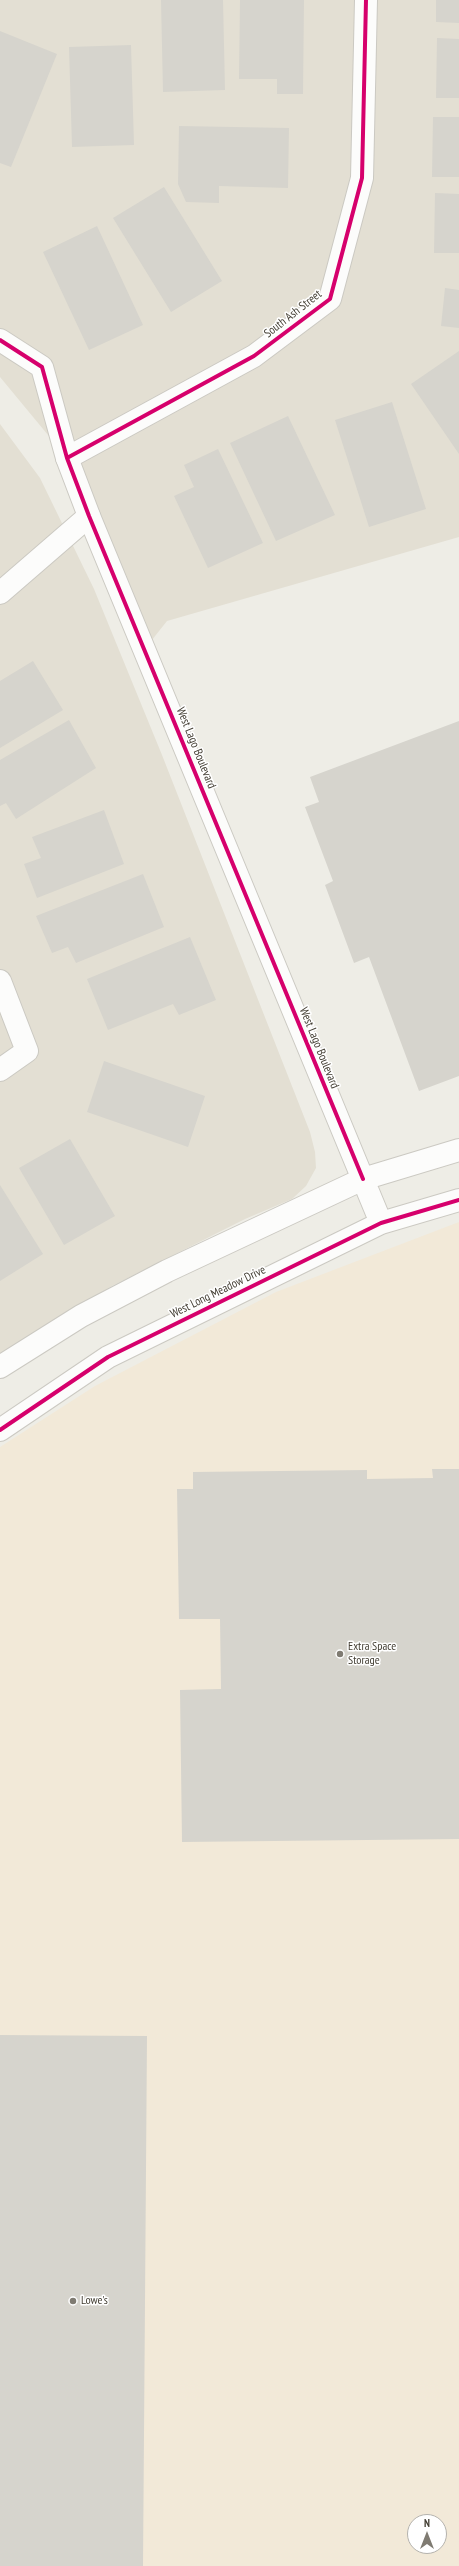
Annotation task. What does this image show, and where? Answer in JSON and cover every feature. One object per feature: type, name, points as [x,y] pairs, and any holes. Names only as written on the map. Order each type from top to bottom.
[{"type":"street","name":"South Ash Street","points":[[67,458],[254,356],[330,299],[362,178],[366,0]]},
{"type":"street","name":"West Lago Boulevard","points":[[0,340],[42,367],[67,458],[89,516],[381,1223]]},
{"type":"street","points":[[0,593],[89,516]]},
{"type":"street","points":[[0,980],[27,1051],[0,1070]]},
{"type":"street","points":[[0,1367],[81,1316],[167,1271],[363,1179],[459,1150]]},
{"type":"street","name":"West Long Meadow Drive","points":[[1,1427],[108,1357],[381,1223],[459,1200]]},
{"type":"shaded area","points":[[0,0],[459,0],[459,537],[167,621],[144,650],[67,458],[0,377]]},
{"type":"shaded area","points":[[0,424],[40,478],[94,589],[162,755],[310,1132],[315,1152],[316,1168],[306,1186],[292,1199],[245,1219],[112,1286],[0,1356]]},
{"type":"shaded area","points":[[459,1222],[459,2566],[0,2566],[0,1447],[95,1386],[276,1292]]},
{"type":"building","points":[[161,0],[223,0],[225,90],[163,92]]},
{"type":"building","points":[[240,0],[304,0],[303,94],[277,94],[277,79],[239,79]]},
{"type":"building","points":[[436,0],[459,0],[459,23],[436,22]]},
{"type":"building","points":[[0,31],[57,54],[11,167],[0,163]]},
{"type":"building","points":[[437,38],[459,39],[459,98],[436,98]]},
{"type":"building","points":[[131,45],[134,145],[72,147],[69,47]]},
{"type":"building","points":[[433,117],[459,117],[459,177],[432,177]]},
{"type":"building","points":[[179,126],[289,128],[288,188],[219,186],[219,203],[186,202],[178,184]]},
{"type":"building","points":[[164,187],[222,281],[171,312],[113,218]]},
{"type":"building","points":[[435,193],[459,194],[459,253],[434,253]]},
{"type":"building","points":[[97,226],[143,325],[89,350],[43,252]]},
{"type":"building","points":[[445,288],[459,290],[459,328],[441,326]]},
{"type":"building","points":[[459,351],[459,454],[411,384]]},
{"type":"building","points":[[392,402],[426,509],[369,527],[335,420]]},
{"type":"building","points":[[288,416],[335,515],[276,541],[230,443]]},
{"type":"building","points":[[218,449],[263,543],[208,568],[174,496],[194,487],[184,465]]},
{"type":"building","points":[[33,661],[63,710],[0,748],[0,681]]},
{"type":"building","points":[[69,720],[96,768],[16,819],[6,803],[0,806],[0,760]]},
{"type":"building","points":[[459,721],[459,1076],[419,1091],[369,957],[354,963],[325,885],[333,881],[305,807],[319,802],[310,777]]},
{"type":"building","points":[[104,810],[124,864],[37,898],[24,864],[41,858],[32,837]]},
{"type":"building","points":[[143,874],[164,927],[76,963],[68,947],[52,953],[36,916]]},
{"type":"building","points":[[190,937],[216,1000],[179,1015],[173,1004],[108,1030],[87,979]]},
{"type":"building","points":[[104,1061],[205,1096],[188,1147],[87,1112]]},
{"type":"building","points":[[70,1139],[115,1216],[64,1245],[19,1168]]},
{"type":"building","points":[[0,1185],[43,1254],[0,1281]]},
{"type":"building","name":"Extra Space Storage","points":[[432,1469],[459,1469],[459,1839],[182,1842],[180,1690],[221,1689],[220,1619],[179,1619],[177,1489],[193,1489],[193,1472],[367,1470],[367,1479],[433,1478]]},
{"type":"building","name":"Lowe's","points":[[0,2035],[147,2036],[143,2566],[0,2566]]},
{"type":"cycle path","points":[[67,458],[254,356],[330,299],[362,178],[366,0]]},
{"type":"cycle path","points":[[0,340],[42,367],[67,458],[89,516],[363,1179]]},
{"type":"cycle path","points":[[0,1430],[108,1357],[381,1223],[459,1200]]},
{"type":"place","name":"Extra Space Storage","points":[[340,1654]]},
{"type":"place","name":"Lowe's","points":[[73,2301]]}]
